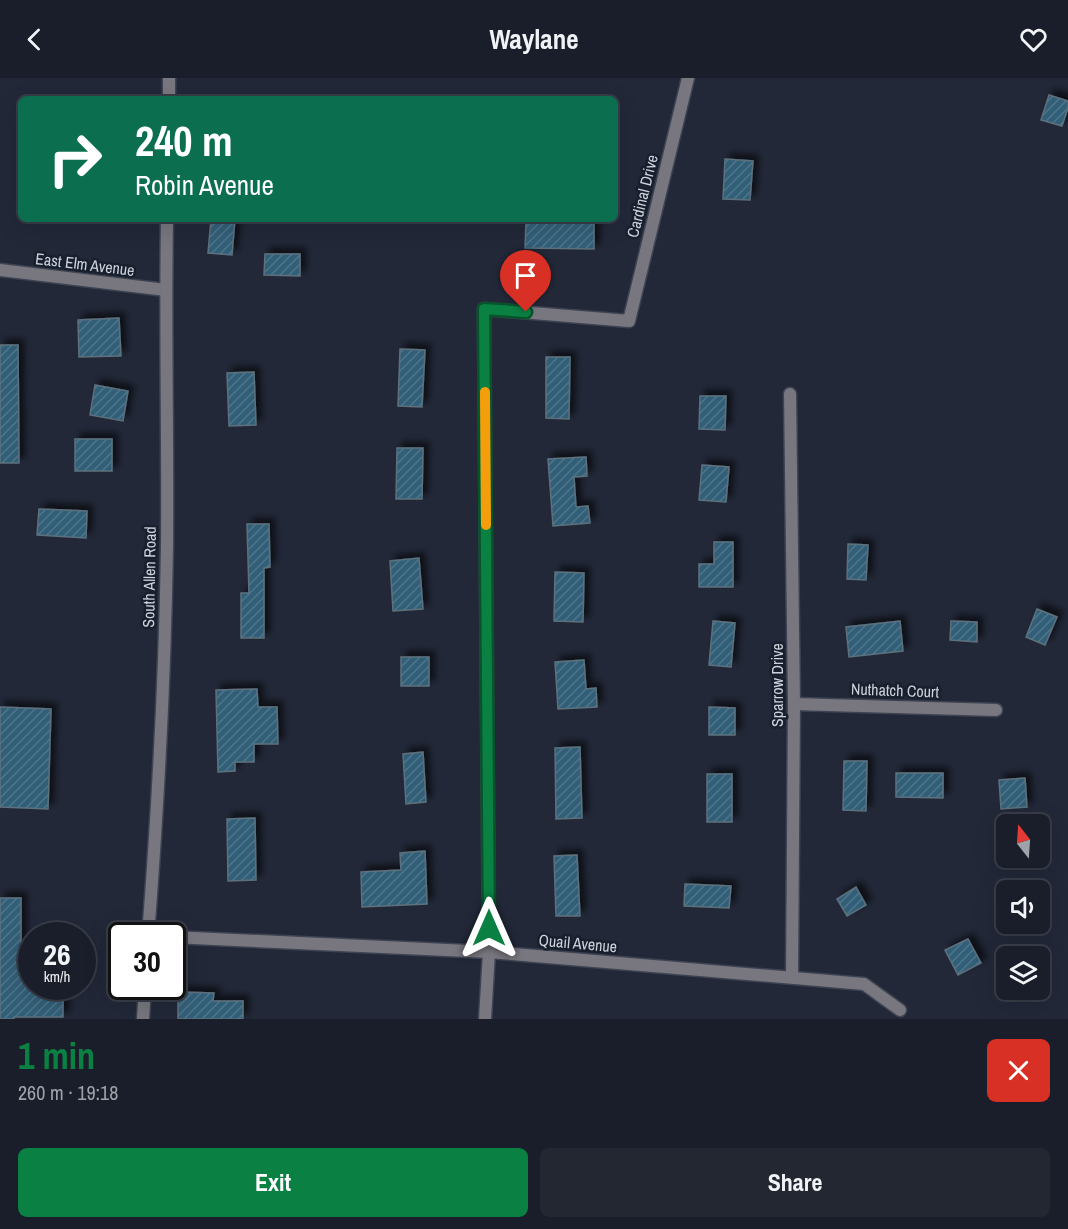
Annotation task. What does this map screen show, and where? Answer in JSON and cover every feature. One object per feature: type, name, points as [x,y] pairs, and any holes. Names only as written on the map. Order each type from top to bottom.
[{"type":"street","points":[[169,78],[169,96]]},
{"type":"street","name":"Cardinal Drive","points":[[489,952],[484,309],[629,321],[688,78]]},
{"type":"street","name":"South Allen Road","points":[[149,922],[159,786],[167,546],[167,222]]},
{"type":"street","name":"East Elm Avenue","points":[[0,270],[166,290]]},
{"type":"street","name":"Sparrow Drive","points":[[790,394],[794,704],[792,977]]},
{"type":"street","name":"Nuthatch Court","points":[[794,704],[996,710]]},
{"type":"street","name":"Quail Avenue","points":[[186,938],[489,952],[864,984],[900,1010]]},
{"type":"street","points":[[485,1019],[489,952]]},
{"type":"street","points":[[142,1019],[143,1000]]},
{"type":"building","points":[[1049,95],[1068,101],[1062,126],[1041,120]]},
{"type":"building","points":[[725,159],[753,161],[750,200],[723,199]]},
{"type":"building","points":[[211,222],[235,222],[232,255],[208,253]]},
{"type":"building","points":[[526,222],[594,223],[594,249],[525,248]]},
{"type":"building","points":[[265,254],[300,254],[300,276],[264,275]]},
{"type":"building","points":[[119,318],[121,356],[79,357],[78,320]]},
{"type":"building","points":[[0,345],[18,345],[19,463],[0,463]]},
{"type":"building","points":[[400,349],[425,350],[422,407],[398,406]]},
{"type":"building","points":[[546,357],[570,357],[569,419],[546,418]]},
{"type":"building","points":[[254,372],[256,425],[229,426],[227,373]]},
{"type":"building","points":[[95,385],[128,391],[123,421],[90,415]]},
{"type":"building","points":[[700,396],[726,396],[725,430],[699,429]]},
{"type":"building","points":[[75,439],[112,439],[112,471],[75,471]]},
{"type":"building","points":[[397,448],[423,448],[422,499],[396,499]]},
{"type":"building","points":[[586,457],[587,476],[574,477],[576,507],[588,506],[590,523],[553,526],[548,459]]},
{"type":"building","points":[[702,465],[729,467],[726,502],[699,500]]},
{"type":"building","points":[[39,509],[87,511],[86,538],[37,535]]},
{"type":"building","points":[[247,524],[269,524],[270,567],[264,568],[264,638],[241,638],[241,593],[249,593]]},
{"type":"building","points":[[714,542],[733,542],[733,587],[699,587],[699,564],[714,564]]},
{"type":"building","points":[[848,544],[868,545],[866,580],[847,579]]},
{"type":"building","points":[[419,558],[423,609],[393,611],[390,561]]},
{"type":"building","points":[[555,572],[584,573],[583,622],[554,621]]},
{"type":"building","points":[[1037,609],[1057,617],[1045,645],[1026,637]]},
{"type":"building","points":[[713,621],[735,623],[731,667],[709,665]]},
{"type":"building","points":[[900,621],[903,651],[849,657],[846,627]]},
{"type":"building","points":[[951,621],[977,622],[977,642],[950,640]]},
{"type":"building","points":[[401,657],[429,657],[429,686],[401,686]]},
{"type":"building","points":[[584,660],[586,689],[596,688],[597,707],[558,709],[555,662]]},
{"type":"building","points":[[257,689],[258,707],[277,707],[278,744],[254,744],[254,762],[235,762],[235,771],[218,772],[216,690]]},
{"type":"building","points":[[0,707],[51,709],[48,809],[0,807]]},
{"type":"building","points":[[709,707],[735,708],[735,735],[709,735]]},
{"type":"building","points":[[580,747],[582,818],[556,819],[555,748]]},
{"type":"building","points":[[423,752],[426,802],[406,804],[403,754]]},
{"type":"building","points":[[844,761],[867,761],[866,811],[843,810]]},
{"type":"building","points":[[896,773],[943,773],[943,798],[896,797]]},
{"type":"building","points":[[707,774],[732,774],[732,822],[707,822]]},
{"type":"building","points":[[1025,778],[1027,807],[1001,809],[999,780]]},
{"type":"building","points":[[255,818],[256,880],[228,881],[227,819]]},
{"type":"building","points":[[425,851],[427,904],[362,907],[361,872],[401,870],[400,853]]},
{"type":"building","points":[[577,855],[580,916],[556,916],[554,856]]},
{"type":"building","points":[[685,884],[731,886],[729,908],[684,906]]},
{"type":"building","points":[[856,887],[866,905],[847,916],[837,899]]},
{"type":"building","points":[[0,898],[21,898],[21,922],[18,922],[18,1000],[63,1000],[63,1017],[0,1019]]},
{"type":"building","points":[[968,939],[981,963],[958,975],[945,950]]},
{"type":"building","points":[[186,992],[214,993],[213,1001],[243,1001],[243,1019],[178,1019],[178,1000],[186,1000]]},
{"type":"slow traffic","points":[[485,392],[486,525]]},
{"type":"route","points":[[489,928],[484,309],[526,312]]}]
